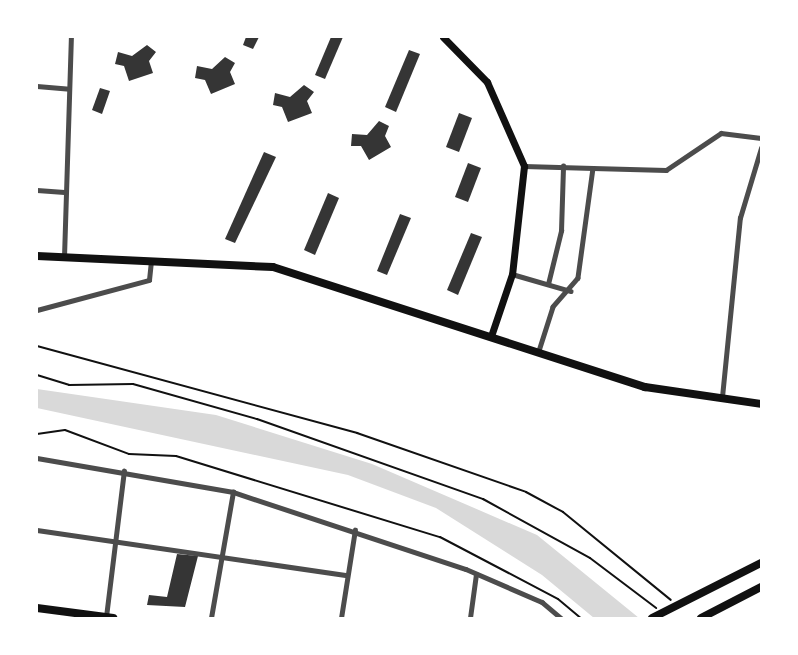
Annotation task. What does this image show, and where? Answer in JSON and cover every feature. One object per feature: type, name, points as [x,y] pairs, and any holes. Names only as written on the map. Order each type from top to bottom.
[{"type":"main road","points":[[443,37],[487,82],[523,166],[512,274],[491,337]]},
{"type":"main road","points":[[37,256],[273,267],[645,387],[722,402],[761,404]]},
{"type":"main road","points":[[652,618],[761,563]]},
{"type":"main road","points":[[701,618],[761,587]]},
{"type":"main road","points":[[37,608],[109,618]]},
{"type":"street","points":[[64,258],[71,37]]},
{"type":"street","points":[[37,86],[69,89]]},
{"type":"street","points":[[523,166],[666,170],[721,133],[761,138]]},
{"type":"street","points":[[722,402],[740,218],[761,148]]},
{"type":"street","points":[[548,284],[561,231],[563,166]]},
{"type":"street","points":[[539,351],[554,307],[571,291],[591,216],[593,168]]},
{"type":"street","points":[[37,190],[65,192]]},
{"type":"street","points":[[37,310],[149,280],[151,262]]},
{"type":"street","points":[[512,274],[571,291]]},
{"type":"street","points":[[37,458],[233,492],[355,530],[476,574],[542,602],[561,618]]},
{"type":"street","points":[[109,618],[114,541],[124,471]]},
{"type":"street","points":[[212,618],[233,492]]},
{"type":"street","points":[[37,530],[347,575]]},
{"type":"street","points":[[341,618],[355,530]]},
{"type":"street","points":[[470,618],[476,574]]},
{"type":"path","points":[[37,346],[357,433],[526,492],[563,512],[676,605]]},
{"type":"path","points":[[37,376],[69,386],[116,381],[151,389],[483,499],[590,558],[661,612]]},
{"type":"path","points":[[37,434],[65,430],[129,454],[176,456],[440,537],[542,590],[581,618]]},
{"type":"shaded area","points":[[37,389],[216,415],[372,464],[537,535],[639,618],[594,618],[542,575],[436,508],[348,475],[37,408]]},
{"type":"building","points":[[246,37],[259,37],[253,49],[243,45]]},
{"type":"building","points":[[331,37],[343,37],[325,79],[315,75]]},
{"type":"building","points":[[147,45],[156,52],[149,61],[153,73],[129,81],[124,66],[115,64],[118,52],[132,56]]},
{"type":"building","points":[[409,50],[420,54],[396,112],[385,107]]},
{"type":"building","points":[[225,57],[235,63],[230,72],[235,84],[211,94],[205,80],[195,78],[197,66],[212,69]]},
{"type":"building","points":[[304,85],[314,92],[307,101],[312,113],[288,122],[282,107],[273,105],[275,93],[290,97]]},
{"type":"building","points":[[100,88],[110,91],[102,114],[92,110]]},
{"type":"building","points":[[459,113],[472,118],[459,152],[446,147]]},
{"type":"building","points":[[379,121],[389,126],[385,136],[391,147],[369,160],[361,146],[351,146],[352,134],[367,135]]},
{"type":"building","points":[[264,152],[276,157],[235,243],[225,239]]},
{"type":"building","points":[[468,163],[481,168],[468,202],[455,197]]},
{"type":"building","points":[[328,193],[339,198],[315,255],[304,250]]},
{"type":"building","points":[[400,214],[411,218],[387,275],[377,271]]},
{"type":"building","points":[[471,233],[482,237],[458,295],[447,290]]},
{"type":"building","points":[[177,554],[198,556],[185,607],[147,605],[149,595],[167,597]]}]
